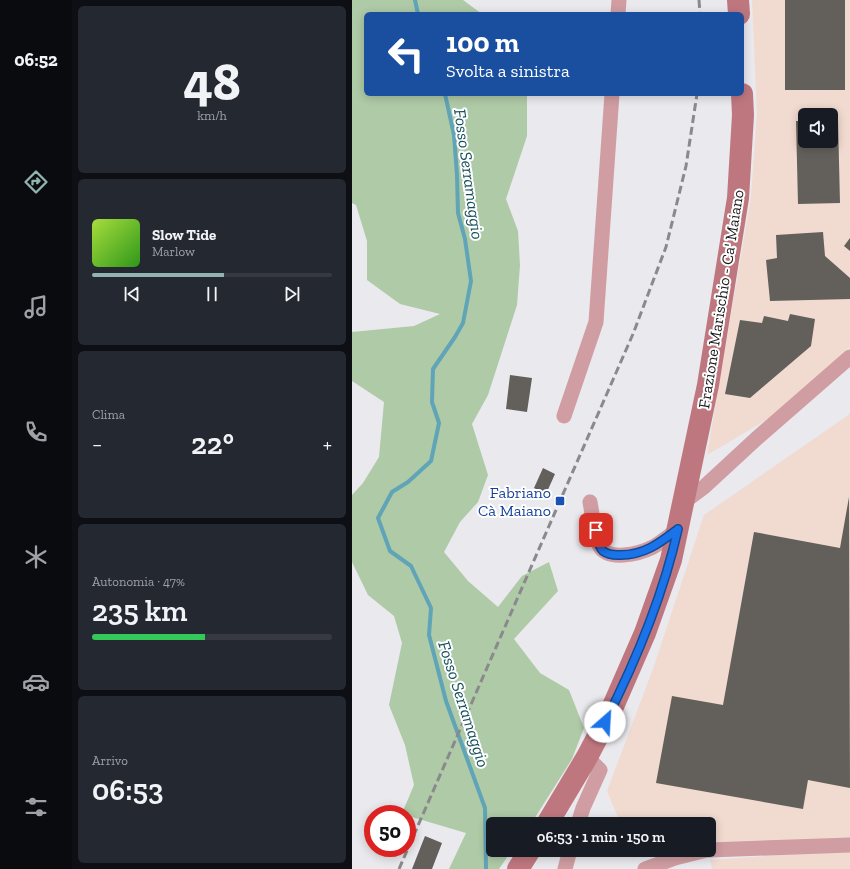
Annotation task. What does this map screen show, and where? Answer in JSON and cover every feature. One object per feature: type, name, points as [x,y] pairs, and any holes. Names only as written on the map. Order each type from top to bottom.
[{"type":"main road","points":[[738,0],[739,12]]},
{"type":"main road","name":"Frazione Marischio - Ca' Maiano","points":[[552,817],[587,757],[611,711],[645,633],[671,560],[708,385],[738,198],[743,115],[742,96]]},
{"type":"main road","points":[[518,869],[526,857]]},
{"type":"street","points":[[618,12],[619,0]]},
{"type":"street","points":[[564,416],[596,322],[612,96]]},
{"type":"street","points":[[684,502],[704,487],[756,439],[850,357]]},
{"type":"street","points":[[590,502],[599,544],[603,551],[613,555],[640,553],[652,548],[678,529]]},
{"type":"street","points":[[580,817],[600,770],[587,757]]},
{"type":"street","points":[[716,850],[850,845]]},
{"type":"street","points":[[565,869],[568,857]]},
{"type":"street","points":[[645,869],[679,857]]},
{"type":"shaded area","points":[[752,0],[850,0],[850,347],[773,416],[707,455],[751,197],[757,114]]},
{"type":"shaded area","points":[[850,413],[850,839],[716,843],[716,817],[618,817],[607,791],[653,669],[704,515]]},
{"type":"shaded area","points":[[850,850],[850,869],[712,869],[710,860]]},
{"type":"green space","points":[[352,0],[463,0],[479,12],[364,12],[364,96],[527,96],[527,136],[506,199],[518,231],[520,265],[517,305],[488,395],[472,424],[488,475],[478,502],[460,522],[444,552],[468,581],[498,607],[522,576],[549,562],[558,591],[514,639],[540,673],[569,690],[584,728],[572,759],[535,817],[486,817],[486,857],[507,857],[499,869],[449,869],[466,833],[416,818],[416,805],[406,805],[414,785],[405,745],[389,705],[402,643],[394,616],[368,595],[352,562],[352,495],[363,483],[379,457],[384,402],[352,381],[352,332],[414,326],[440,314],[400,304],[367,280],[367,241],[356,205],[352,203]]},
{"type":"building","points":[[785,0],[845,0],[845,90],[785,90]]},
{"type":"building","points":[[838,120],[840,203],[798,204],[796,121],[798,121],[798,148],[838,148]]},
{"type":"building","points":[[823,232],[825,256],[850,278],[850,299],[770,301],[766,260],[777,258],[776,235]]},
{"type":"building","points":[[850,238],[850,251],[844,246]]},
{"type":"building","points":[[790,314],[815,319],[811,346],[750,398],[725,394],[740,320],[762,323],[764,316],[788,321]]},
{"type":"building","points":[[510,375],[532,378],[527,412],[506,409]]},
{"type":"building","points":[[543,468],[555,474],[546,494],[534,488]]},
{"type":"building","points":[[849,497],[850,788],[808,780],[803,809],[656,783],[672,696],[723,705],[754,532],[840,548]]},
{"type":"building","points":[[425,836],[442,843],[432,869],[412,869]]},
{"type":"waterway","name":"Fosso Serramaggio","points":[[415,0],[418,12]]},
{"type":"waterway","name":"Fosso Serramaggio","points":[[445,96],[454,135],[458,213],[465,239],[471,281],[463,323],[433,369],[432,402],[439,423],[431,461],[408,482],[392,492],[378,518],[390,551],[411,566],[431,608],[429,635],[446,701],[485,808],[486,869]]},
{"type":"railway","points":[[699,0],[700,12]]},
{"type":"railway","points":[[399,869],[633,334],[666,247],[686,166],[697,96]]},
{"type":"place","name":"Fabriano Cà Maiano","points":[[560,501]]},
{"type":"route","points":[[596,530],[599,544],[603,551],[613,555],[627,555],[640,553],[652,548],[678,529],[671,560],[645,633],[605,722]]}]
